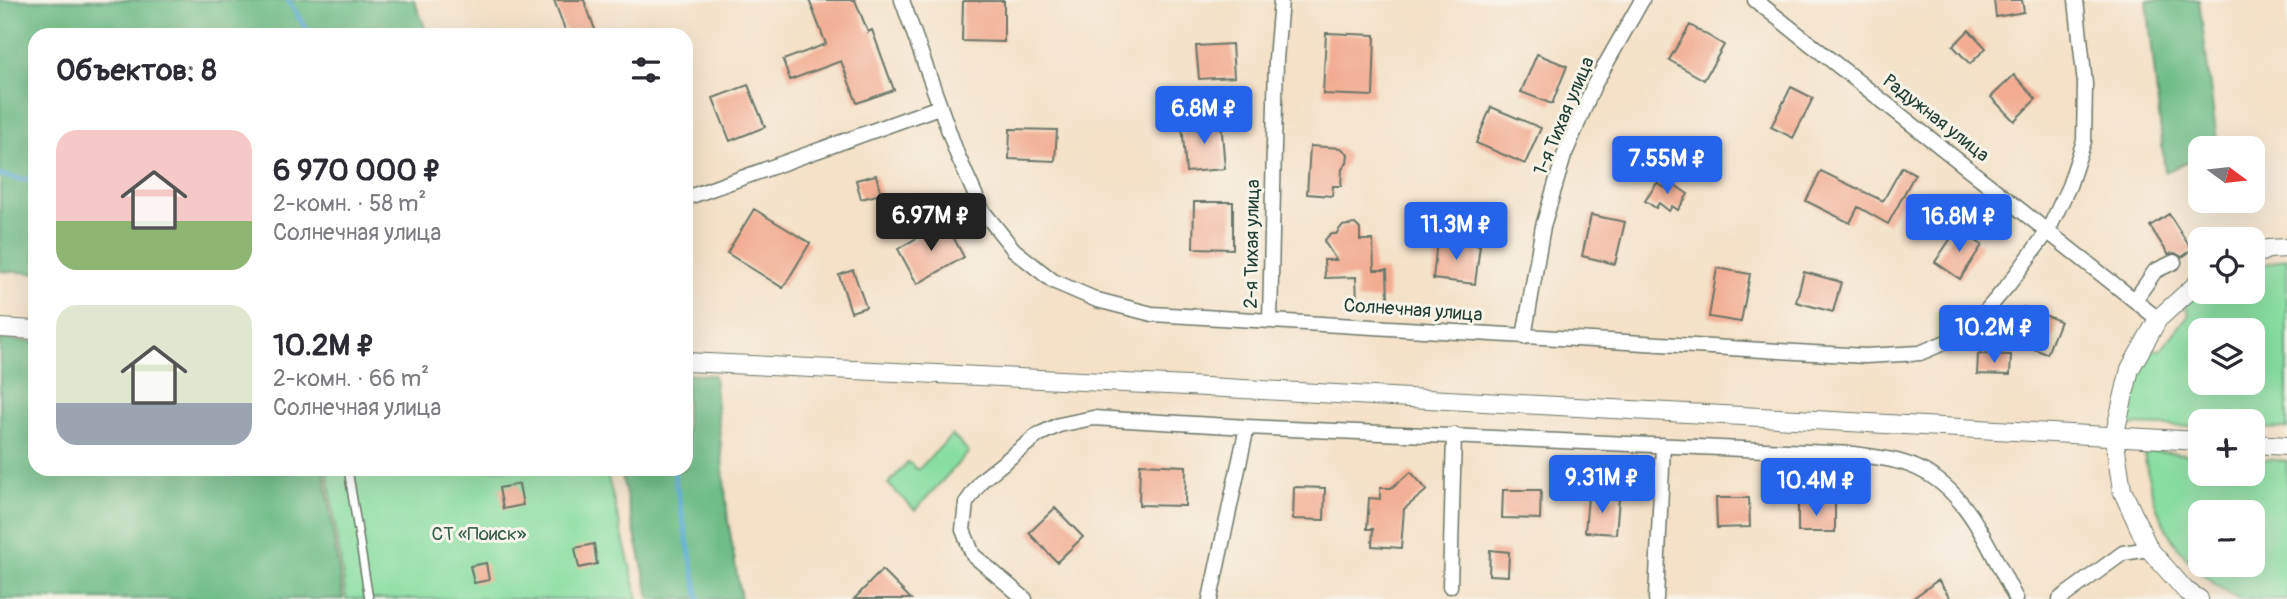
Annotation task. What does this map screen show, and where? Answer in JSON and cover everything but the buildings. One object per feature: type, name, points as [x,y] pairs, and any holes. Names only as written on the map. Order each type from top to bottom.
[{"type":"street","name":"Солнечная улица","points":[[902,0],[939,107],[982,210],[1014,250],[1053,281],[1097,300],[1152,314],[1865,356],[1920,353],[1952,339],[1980,318],[2048,231],[2070,186],[2084,141],[2085,84],[2076,0]]},
{"type":"street","name":"2-я Тихая улица","points":[[1270,321],[1276,59],[1281,0]]},
{"type":"street","name":"1-я Тихая улица","points":[[1524,337],[1543,226],[1564,156],[1594,85],[1642,0]]},
{"type":"street","name":"Радужная улица","points":[[1755,0],[2158,319]]},
{"type":"street","points":[[693,195],[939,107]]},
{"type":"street","points":[[2265,250],[2287,248]]},
{"type":"street","points":[[2135,300],[2155,271],[2174,262]]},
{"type":"street","points":[[2188,292],[2158,319],[2130,369],[2114,437],[2122,489],[2149,549],[2185,590],[2199,599]]},
{"type":"street","points":[[0,328],[28,330]]},
{"type":"street","points":[[693,362],[2188,440]]},
{"type":"street","points":[[1025,599],[973,555],[962,530],[966,503],[982,480],[1038,435],[1059,425],[1093,418],[1853,454],[1885,459],[1916,467],[1943,484],[1970,512],[2016,599]]},
{"type":"street","points":[[1210,599],[1247,427]]},
{"type":"street","points":[[1450,586],[1454,435]]},
{"type":"street","points":[[1656,599],[1663,445]]},
{"type":"street","points":[[2265,445],[2287,446]]},
{"type":"street","points":[[2060,599],[2123,553],[2149,549]]},
{"type":"lane","points":[[349,476],[369,599]]},
{"type":"green space","points":[[0,0],[414,0],[425,28],[28,28],[28,273],[0,271]]},
{"type":"green space","points":[[2147,0],[2199,0],[2216,136],[2188,136],[2188,162],[2165,172]]},
{"type":"green space","points":[[2287,258],[2287,429],[2265,428],[2265,409],[2188,409],[2188,427],[2127,425],[2133,386],[2149,349],[2161,350],[2189,314],[2184,303],[2188,301],[2188,304],[2265,304],[2265,264]]},
{"type":"green space","points":[[0,339],[28,341],[28,476],[325,476],[343,599],[0,599]]},
{"type":"green space","points":[[693,374],[714,375],[728,520],[741,599],[650,599],[622,476],[693,476]]},
{"type":"green space","points":[[952,435],[969,452],[915,510],[888,484],[908,462],[918,470]]},
{"type":"green space","points":[[2144,451],[2188,454],[2188,486],[2265,486],[2265,459],[2287,461],[2287,599],[2235,597],[2207,577],[2265,577],[2265,500],[2188,500],[2188,559],[2164,524],[2151,489]]},
{"type":"green space","name":"СТ «Поиск»","points":[[328,476],[608,476],[638,599],[346,599]]},
{"type":"waterway","points":[[288,0],[306,28]]},
{"type":"waterway","points":[[0,175],[28,179]]},
{"type":"waterway","points":[[674,476],[699,599]]}]
